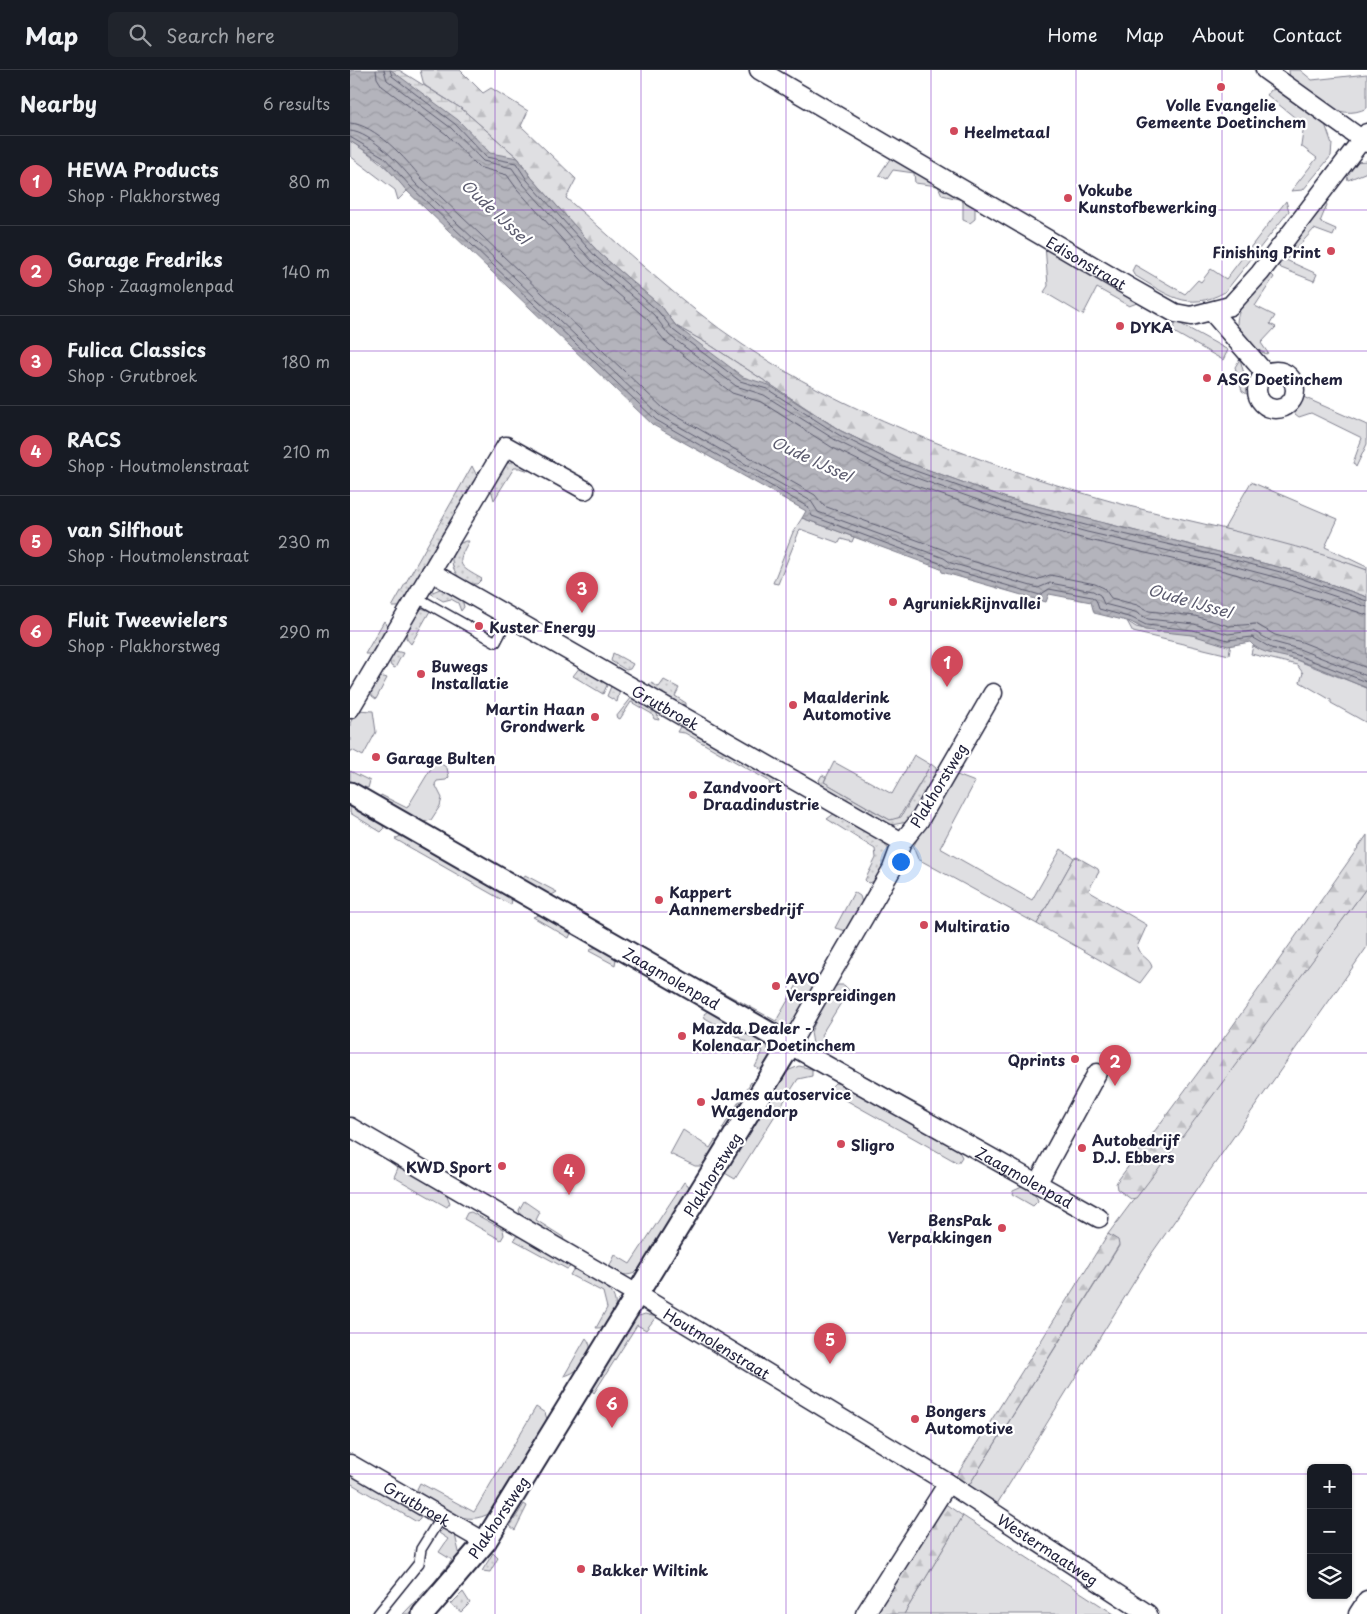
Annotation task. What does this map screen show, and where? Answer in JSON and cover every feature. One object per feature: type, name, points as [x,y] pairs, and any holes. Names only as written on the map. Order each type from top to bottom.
[{"type":"street","name":"Edisonstraat","points":[[759,70],[1174,313],[1191,316],[1230,306],[1260,272],[1365,139]]},
{"type":"street","points":[[1265,70],[1365,139]]},
{"type":"street","points":[[1212,312],[1266,373]]},
{"type":"street","points":[[350,709],[506,446],[586,490]]},
{"type":"street","name":"Grutbroek","points":[[431,572],[902,842]]},
{"type":"street","name":"Plakhorstweg","points":[[423,1614],[485,1542],[790,1045],[892,869],[902,842],[919,821],[993,693]]},
{"type":"street","name":"Zaagmolenpad","points":[[350,793],[790,1045],[1099,1218]]},
{"type":"street","points":[[1037,1184],[1097,1073]]},
{"type":"street","name":"Houtmolenstraat","points":[[350,1126],[637,1294],[948,1483]]},
{"type":"street","name":"Grutbroek","points":[[350,1464],[485,1542]]},
{"type":"street","points":[[865,1614],[948,1483]]},
{"type":"street","name":"Westermaatweg","points":[[948,1483],[1148,1614]]},
{"type":"street","points":[[1358,1614],[1367,1600]]},
{"type":"lane","points":[[416,597],[496,642],[510,617]]},
{"type":"lane","points":[[378,1614],[419,1564],[421,1549],[441,1517]]},
{"type":"green space","points":[[378,70],[399,70],[462,109],[518,158],[531,177],[506,167]]},
{"type":"green space","points":[[420,70],[460,70],[483,93],[491,88],[528,111],[521,126],[576,179],[566,198],[697,311],[743,345],[782,369],[822,391],[904,430],[989,462],[1112,502],[1259,537],[1367,570],[1367,597],[1290,570],[1009,499],[901,460],[841,431],[710,345],[676,326],[662,307],[600,254],[531,177],[518,158],[462,109],[424,85]]},
{"type":"green space","points":[[1289,70],[1300,70],[1312,80],[1367,74],[1367,108],[1356,112],[1346,112],[1326,106],[1290,80]]},
{"type":"green space","points":[[1279,89],[1325,124],[1332,144],[1331,156],[1303,190],[1291,191],[1317,158],[1301,146],[1304,125],[1267,95],[1271,90]]},
{"type":"green space","points":[[350,141],[381,163],[401,183],[407,191],[398,200],[395,190],[350,156]]},
{"type":"green space","points":[[894,153],[975,203],[975,219],[970,223],[963,220],[963,200],[942,195],[938,186],[915,183],[914,173],[893,170],[887,179],[879,175]]},
{"type":"green space","points":[[1367,161],[1367,172],[1348,180],[1345,169],[1354,162]]},
{"type":"green space","points":[[1286,201],[1289,211],[1225,292],[1212,298],[1188,301],[1178,298],[1157,289],[1134,275],[1132,271],[1135,265],[1185,294],[1198,280],[1201,282],[1211,269],[1226,279]]},
{"type":"green space","points":[[1325,201],[1327,205],[1320,222],[1336,229],[1333,236],[1314,229],[1286,260],[1317,274],[1314,281],[1281,268],[1276,263]]},
{"type":"green space","points":[[1045,244],[1134,295],[1137,303],[1129,306],[1097,288],[1083,315],[1044,292],[1048,286]]},
{"type":"green space","points":[[1269,272],[1274,277],[1255,306],[1275,316],[1270,324],[1276,327],[1261,343],[1268,353],[1266,354],[1250,345],[1241,335],[1237,325],[1238,315],[1243,305]]},
{"type":"green space","points":[[647,303],[666,313],[676,326],[710,345],[841,431],[901,460],[953,480],[915,468],[813,421],[710,357]]},
{"type":"green space","points":[[1177,322],[1228,350],[1223,360],[1172,331]]},
{"type":"green space","points":[[1240,359],[1250,396],[1242,391],[1235,367]]},
{"type":"green space","points":[[1301,396],[1367,425],[1367,444],[1356,467],[1353,463],[1362,438],[1311,413],[1299,417],[1295,414],[1294,409]]},
{"type":"green space","points":[[515,461],[531,466],[529,471],[514,468],[494,500],[490,486],[501,465]]},
{"type":"green space","points":[[472,466],[477,476],[476,481],[401,607],[392,607]]},
{"type":"green space","points":[[1251,482],[1338,519],[1325,547],[1367,567],[1367,570],[1224,529]]},
{"type":"green space","points":[[802,518],[854,537],[852,542],[841,539],[839,543],[800,529],[778,584],[773,583],[793,532]]},
{"type":"green space","points":[[465,541],[469,541],[462,555],[462,564],[468,571],[482,579],[477,584],[469,583],[462,579],[456,574],[453,567],[453,552]]},
{"type":"green space","points":[[440,589],[448,589],[462,598],[464,607],[461,611],[458,603],[451,599],[443,601],[430,593]]},
{"type":"green space","points":[[421,608],[430,611],[411,644],[406,638],[407,628]]},
{"type":"green space","points":[[384,621],[389,628],[374,654],[365,654]]},
{"type":"green space","points":[[1127,621],[1136,627],[1158,632],[1167,630],[1231,644],[1229,655],[1133,632]]},
{"type":"green space","points":[[1253,646],[1296,660],[1367,688],[1367,723],[1331,703],[1331,700],[1300,682],[1303,673],[1297,665],[1251,654]]},
{"type":"green space","points":[[396,651],[403,653],[395,668],[391,666],[389,659]]},
{"type":"green space","points":[[613,653],[633,664],[630,669],[626,670],[611,661]]},
{"type":"green space","points":[[580,667],[608,683],[603,694],[573,676]]},
{"type":"green space","points":[[379,678],[387,678],[376,699],[372,696],[371,691]]},
{"type":"green space","points":[[664,680],[679,688],[675,696],[686,703],[686,705],[681,705],[665,698],[655,692],[649,684],[651,683],[659,687]]},
{"type":"green space","points":[[612,684],[620,690],[617,702],[607,696]]},
{"type":"green space","points":[[632,697],[656,711],[659,720],[654,719],[652,714],[631,702],[620,719],[616,717]]},
{"type":"green space","points":[[357,710],[373,711],[376,732],[363,756],[352,750],[350,753],[350,723]]},
{"type":"green space","points":[[681,725],[782,782],[779,791],[770,786],[769,781],[685,733],[677,732]]},
{"type":"green space","points":[[914,755],[931,765],[898,819],[890,820],[824,782],[834,762],[892,794]]},
{"type":"green space","points":[[436,760],[447,768],[449,777],[446,780],[437,781],[435,784],[442,798],[440,806],[431,820],[420,823],[379,800],[381,795],[407,808]]},
{"type":"green space","points":[[931,764],[936,768],[937,776],[908,822],[891,825],[867,813],[870,809],[890,820],[901,817]]},
{"type":"green space","points":[[350,771],[370,781],[368,788],[350,784]]},
{"type":"green space","points":[[822,775],[826,777],[824,782],[867,807],[864,811],[822,787],[819,780]]},
{"type":"green space","points":[[957,775],[975,782],[940,848],[1032,900],[1061,849],[1074,858],[1037,924],[918,859],[913,847],[950,780]]},
{"type":"green space","points":[[350,805],[382,823],[384,829],[381,832],[350,813]]},
{"type":"green space","points":[[835,813],[868,830],[888,848],[889,855],[878,881],[868,883],[865,880],[876,858],[875,849],[827,819]]},
{"type":"green space","points":[[404,834],[512,899],[511,905],[395,839]]},
{"type":"green space","points":[[1367,835],[1367,887],[1168,1156],[1136,1198],[1131,1199],[1117,1189],[1116,1183],[1229,1031]]},
{"type":"green space","points":[[1077,857],[1098,869],[1099,872],[1089,889],[1090,892],[1147,925],[1137,947],[1152,967],[1140,983],[1037,924],[1074,858]]},
{"type":"green space","points":[[525,875],[557,892],[550,896],[522,882]]},
{"type":"green space","points":[[1367,887],[1367,947],[1152,1253],[989,1517],[961,1498],[1119,1246],[1117,1240],[1108,1234]]},
{"type":"green space","points":[[854,892],[860,896],[863,906],[846,931],[835,928]]},
{"type":"green space","points":[[541,914],[568,928],[571,933],[569,938],[533,917]]},
{"type":"green space","points":[[601,947],[613,953],[616,959],[615,965],[589,951],[593,948]]},
{"type":"green space","points":[[808,974],[816,978],[817,983],[795,1023],[779,1028],[716,995],[719,990],[776,1021],[802,976]]},
{"type":"green space","points":[[838,985],[844,985],[849,990],[821,1035],[825,1050],[821,1054],[814,1050],[811,1032],[830,990]]},
{"type":"green space","points":[[708,1011],[714,1011],[767,1044],[770,1059],[765,1072],[755,1067],[763,1051],[705,1018],[704,1014]]},
{"type":"green space","points":[[838,1061],[924,1108],[922,1112],[836,1065]]},
{"type":"green space","points":[[799,1066],[812,1069],[812,1076],[798,1079],[735,1179],[723,1172],[785,1072]]},
{"type":"green space","points":[[751,1082],[755,1085],[730,1129],[722,1129]]},
{"type":"green space","points":[[835,1083],[841,1083],[956,1146],[962,1157],[958,1163],[828,1090]]},
{"type":"green space","points":[[683,1130],[710,1148],[715,1140],[718,1142],[719,1146],[706,1166],[695,1166],[670,1154]]},
{"type":"green space","points":[[391,1160],[446,1193],[450,1203],[447,1207],[394,1177],[398,1168],[390,1162]]},
{"type":"green space","points":[[684,1182],[690,1190],[642,1270],[626,1275],[611,1270],[610,1265],[615,1255],[630,1264]]},
{"type":"green space","points":[[1022,1186],[1036,1195],[1038,1201],[1033,1206],[1012,1194],[1013,1190]]},
{"type":"green space","points":[[524,1201],[540,1212],[536,1220],[563,1237],[564,1241],[521,1218],[519,1210]]},
{"type":"green space","points":[[471,1212],[503,1229],[504,1235],[501,1240],[464,1219],[467,1213]]},
{"type":"green space","points":[[1108,1234],[1118,1240],[1119,1245],[961,1498],[952,1483]]},
{"type":"green space","points":[[523,1236],[569,1264],[570,1267],[567,1269],[514,1240],[515,1237]]},
{"type":"green space","points":[[579,1268],[602,1282],[613,1295],[615,1310],[610,1322],[605,1327],[596,1328],[607,1308],[603,1292],[570,1275],[573,1270]]},
{"type":"green space","points":[[645,1314],[656,1317],[646,1330],[637,1325],[594,1393],[589,1387],[630,1319]]},
{"type":"green space","points":[[586,1338],[590,1349],[589,1355],[576,1371],[564,1376]]},
{"type":"green space","points":[[536,1407],[545,1413],[548,1422],[492,1512],[482,1517],[472,1518],[455,1515],[420,1494],[417,1489],[420,1483],[474,1512]]},
{"type":"green space","points":[[353,1475],[421,1515],[420,1519],[417,1522],[350,1483],[350,1477]]},
{"type":"green space","points":[[941,1501],[963,1516],[904,1614],[871,1614]]},
{"type":"green space","points":[[524,1504],[527,1506],[515,1530],[510,1526]]},
{"type":"green space","points":[[963,1516],[1114,1614],[904,1614]]},
{"type":"green space","points":[[445,1527],[455,1535],[460,1556],[438,1586],[411,1614],[403,1614],[452,1560],[439,1552],[448,1539],[439,1533]]},
{"type":"green space","points":[[493,1553],[498,1558],[490,1572],[482,1571]]},
{"type":"green space","points":[[463,1592],[470,1603],[461,1612],[451,1604]]},
{"type":"water","name":"Oude IJssel","points":[[350,70],[391,70],[458,120],[490,153],[518,158],[531,177],[600,254],[662,307],[676,326],[743,377],[769,385],[841,431],[901,460],[1009,499],[1290,570],[1367,597],[1367,688],[1306,663],[1260,650],[1250,642],[1228,646],[1192,635],[1145,630],[1131,622],[1094,613],[1091,602],[1049,594],[1046,602],[942,572],[941,569],[802,518],[806,511],[653,425],[407,191],[381,161],[350,141]]},
{"type":"place","name":"Volle Evangelie Gemeente Doetinchem","points":[[1221,87]]},
{"type":"place","name":"Heelmetaal","points":[[954,131]]},
{"type":"place","name":"Vokube Kunstofbewerking","points":[[1068,198]]},
{"type":"place","name":"Finishing Print","points":[[1331,251]]},
{"type":"place","name":"DYKA","points":[[1120,326]]},
{"type":"place","name":"ASG Doetinchem","points":[[1207,378]]},
{"type":"place","name":"AgruniekRijnvallei","points":[[893,602]]},
{"type":"place","name":"Fulica Classics","points":[[582,613]]},
{"type":"place","name":"Kuster Energy","points":[[479,626]]},
{"type":"place","name":"Buwegs Installatie","points":[[421,674]]},
{"type":"place","name":"HEWA Products","points":[[947,687]]},
{"type":"place","name":"Maalderink Automotive","points":[[793,705]]},
{"type":"place","name":"Martin Haan Grondwerk","points":[[595,717]]},
{"type":"place","name":"Garage Bulten","points":[[376,757]]},
{"type":"place","name":"Zandvoort Draadindustrie","points":[[693,795]]},
{"type":"place","name":"Kappert Aannemersbedrijf","points":[[659,900]]},
{"type":"place","name":"Multiratio","points":[[924,925]]},
{"type":"place","name":"AVO Verspreidingen","points":[[776,986]]},
{"type":"place","name":"Mazda Dealer - Kolenaar Doetinchem","points":[[682,1036]]},
{"type":"place","name":"Qprints","points":[[1075,1059]]},
{"type":"place","name":"Garage Fredriks","points":[[1115,1086]]},
{"type":"place","name":"James autoservice Wagendorp","points":[[701,1102]]},
{"type":"place","name":"Sligro","points":[[841,1144]]},
{"type":"place","name":"Autobedrijf D.J. Ebbers","points":[[1082,1148]]},
{"type":"place","name":"KWD Sport","points":[[502,1166]]},
{"type":"place","name":"RACS","points":[[569,1195]]},
{"type":"place","name":"BensPak Verpakkingen","points":[[1002,1228]]},
{"type":"place","name":"van Silfhout","points":[[830,1364]]},
{"type":"place","name":"Bongers Automotive","points":[[915,1419]]},
{"type":"place","name":"Fluit Tweewielers","points":[[612,1428]]},
{"type":"place","name":"Bakker Wiltink","points":[[581,1569]]}]
